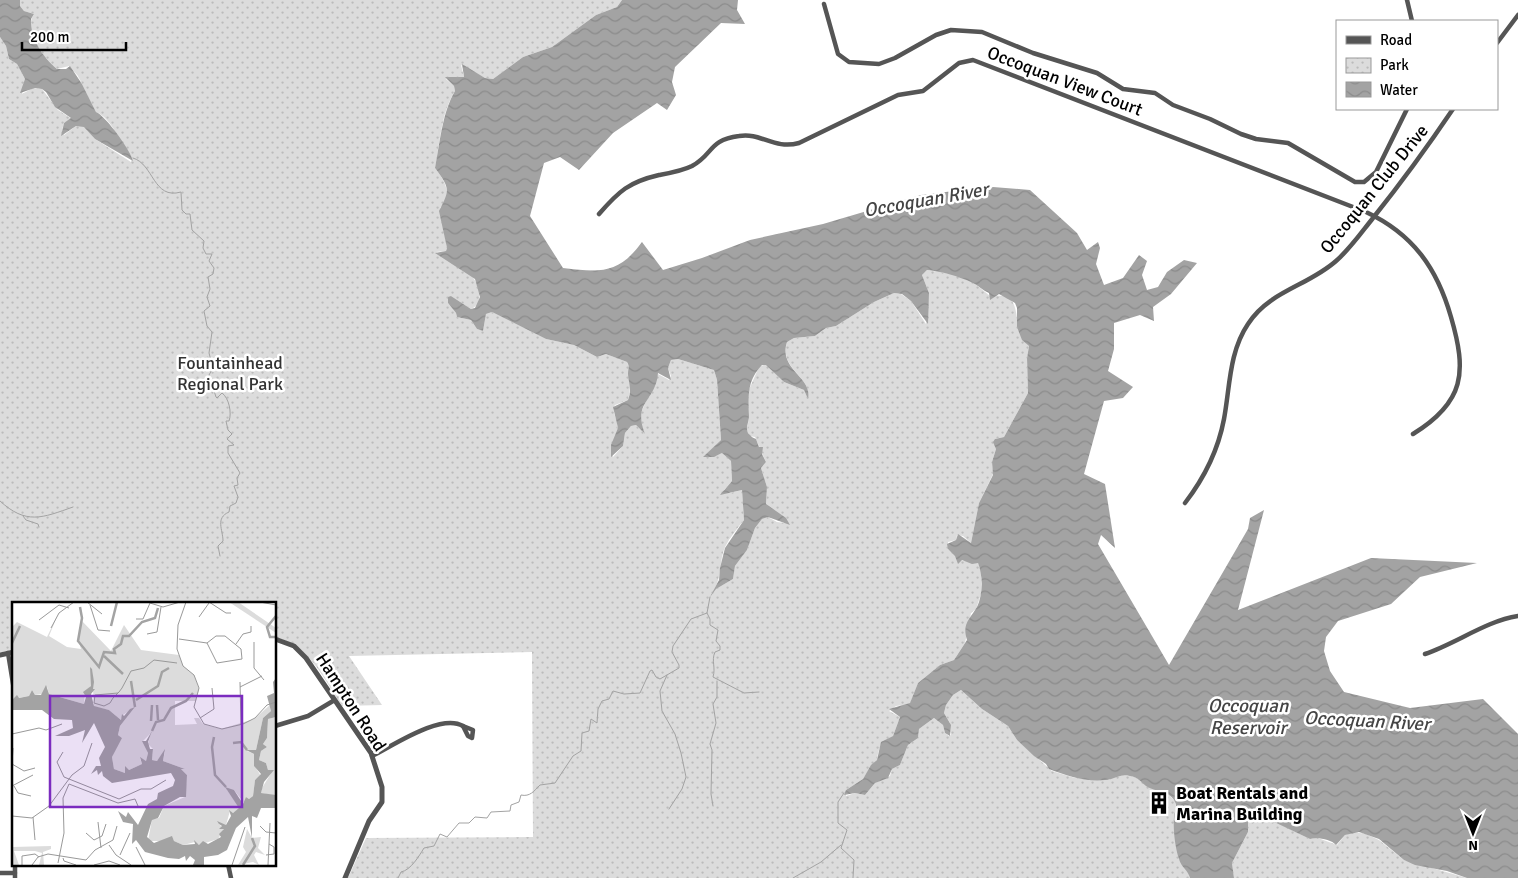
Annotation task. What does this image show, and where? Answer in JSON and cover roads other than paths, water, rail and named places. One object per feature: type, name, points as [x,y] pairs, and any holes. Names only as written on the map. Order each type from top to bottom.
[{"type":"street","points":[[1407,0],[1412,20]]},
{"type":"street","points":[[824,4],[838,54],[849,62],[878,64],[895,58],[936,35],[951,30],[982,32],[1033,53],[1097,73],[1123,90],[1155,93],[1173,104],[1240,134],[1288,143],[1355,182],[1364,182],[1376,172],[1407,110]]},
{"type":"street","points":[[1498,42],[1518,15]]},
{"type":"street","name":"Occoquan View Court","points":[[599,214],[623,188],[639,180],[691,166],[719,140],[744,135],[783,146],[799,143],[892,98],[923,91],[959,63],[971,60],[1374,216],[1412,244],[1431,267],[1444,293],[1460,352],[1460,376],[1450,401],[1436,419],[1413,434]]},
{"type":"street","name":"Occoquan Club Drive","points":[[1185,503],[1202,481],[1215,452],[1224,420],[1236,350],[1246,328],[1260,309],[1275,297],[1322,272],[1336,261],[1374,216],[1452,110]]},
{"type":"street","points":[[1425,654],[1453,644],[1491,624],[1518,616]]},
{"type":"street","name":"Hampton Road","points":[[276,639],[291,644],[302,653],[372,756],[382,787],[382,802],[369,821],[345,878]]},
{"type":"street","points":[[0,655],[11,653]]},
{"type":"street","points":[[276,726],[308,716],[333,701]]},
{"type":"street","points":[[372,756],[438,724],[451,722],[463,726]]},
{"type":"street","points":[[0,873],[15,876]]},
{"type":"water","points":[[0,0],[20,0],[20,6],[24,11],[34,14],[31,19],[31,26],[35,40],[42,53],[57,69],[66,69],[70,66],[82,84],[96,112],[106,120],[117,134],[133,161],[95,139],[84,127],[76,126],[61,136],[64,123],[71,118],[55,107],[42,89],[35,88],[20,93],[25,79],[17,64],[9,59],[6,46],[0,37]]},
{"type":"water","name":"Occoquan Reservoir","points":[[622,0],[738,0],[737,10],[745,24],[721,23],[675,67],[672,82],[676,95],[667,110],[657,103],[613,133],[579,170],[560,157],[544,163],[530,216],[563,268],[607,269],[625,261],[642,242],[663,270],[750,240],[823,224],[921,195],[954,191],[975,194],[993,187],[1030,190],[1077,233],[1087,250],[1098,242],[1100,248],[1096,264],[1104,285],[1123,278],[1139,255],[1147,261],[1142,275],[1147,290],[1158,287],[1167,272],[1184,260],[1197,263],[1171,294],[1153,307],[1154,321],[1140,315],[1114,323],[1114,349],[1108,371],[1133,387],[1123,398],[1104,401],[1084,474],[1105,484],[1115,548],[1101,535],[1098,544],[1169,665],[1248,529],[1250,518],[1264,510],[1238,610],[1371,558],[1477,563],[1420,577],[1391,604],[1338,621],[1326,637],[1324,651],[1330,671],[1344,692],[1410,708],[1483,699],[1518,734],[1518,878],[1467,878],[1447,871],[1415,865],[1404,860],[1379,839],[1359,832],[1345,835],[1336,845],[1324,839],[1310,839],[1251,811],[1248,814],[1248,832],[1232,863],[1234,878],[1190,878],[1180,862],[1175,844],[1174,815],[1176,806],[1173,798],[1146,786],[1133,777],[1122,776],[1108,780],[1091,780],[1049,769],[1046,764],[1017,740],[1008,726],[982,709],[961,690],[953,695],[946,705],[944,713],[951,725],[950,736],[945,733],[943,725],[934,718],[919,729],[918,738],[908,745],[900,765],[892,769],[888,778],[875,783],[865,795],[855,793],[844,795],[846,790],[863,779],[871,765],[877,760],[881,742],[893,736],[900,717],[889,709],[910,703],[918,683],[940,665],[954,660],[967,640],[965,630],[980,597],[981,573],[978,563],[972,564],[962,560],[958,564],[955,556],[948,549],[947,544],[956,540],[958,534],[971,543],[979,503],[993,475],[992,462],[996,449],[993,442],[995,439],[1004,437],[1028,393],[1027,358],[1029,346],[1022,340],[1017,327],[1017,308],[1015,303],[999,294],[990,300],[989,293],[971,282],[950,274],[927,270],[922,275],[929,293],[928,324],[911,301],[902,294],[894,293],[874,302],[836,326],[826,328],[815,336],[794,338],[787,342],[787,360],[806,385],[808,399],[804,390],[784,382],[766,365],[762,365],[751,383],[747,429],[748,433],[756,439],[759,447],[763,447],[762,454],[766,462],[761,468],[767,487],[766,504],[786,518],[790,525],[768,517],[762,519],[755,528],[747,550],[735,566],[733,579],[716,589],[710,597],[719,580],[725,548],[744,520],[742,490],[720,495],[732,481],[731,461],[722,453],[714,457],[703,457],[721,440],[717,380],[714,370],[678,359],[671,360],[668,368],[671,380],[658,373],[653,390],[643,408],[641,415],[645,434],[636,425],[631,426],[625,433],[623,446],[611,457],[611,445],[618,428],[613,407],[628,400],[630,393],[629,367],[627,362],[606,354],[597,357],[574,345],[546,339],[492,312],[486,314],[483,331],[477,329],[471,320],[457,317],[448,303],[448,297],[451,296],[471,309],[475,308],[480,297],[475,279],[435,253],[446,251],[447,248],[439,211],[447,189],[444,180],[435,168],[444,118],[455,91],[454,86],[445,77],[464,77],[462,64],[485,78],[493,79],[523,57],[552,47],[596,15],[617,7]]},
{"type":"waterway","points":[[133,158],[145,167],[165,191],[172,193],[181,192],[182,210],[186,214],[190,214],[192,230],[204,241],[203,248],[206,254],[212,254],[209,261],[214,268],[213,274],[208,277],[210,289],[207,297],[210,306],[204,311],[207,326],[212,332],[209,353],[213,368],[209,375],[216,397],[222,393],[228,402],[230,418],[229,421],[226,421],[228,430],[232,434],[227,439],[234,445],[228,446],[228,453],[240,473],[237,478],[238,485],[234,486],[238,497],[236,503],[230,506],[229,512],[221,521],[223,541],[218,546],[220,556]]},
{"type":"waterway","points":[[0,501],[18,514],[35,517],[73,507]]},
{"type":"waterway","points":[[23,516],[26,520],[38,524],[39,527]]},
{"type":"waterway","points":[[398,878],[401,872],[408,869],[424,848],[434,846],[440,834],[447,837],[459,823],[469,823],[475,817],[487,818],[491,812],[510,811],[511,805],[519,802],[521,795],[529,794],[540,785],[555,783],[573,756],[581,751],[582,733],[589,731],[591,719],[597,723],[598,709],[602,701],[609,699],[613,691],[624,694],[640,693],[652,670],[656,677],[660,679],[679,668],[672,652],[673,646],[691,619],[707,613],[710,597]]},
{"type":"waterway","points":[[707,613],[710,625],[718,630],[716,641],[720,646],[720,650],[715,652],[714,655],[713,677],[744,693],[759,692]]},
{"type":"waterway","points":[[667,675],[660,691],[662,711],[675,734],[686,777],[682,789],[669,809]]},
{"type":"waterway","points":[[713,806],[711,794],[712,750],[710,744],[716,723],[713,704],[717,697],[717,681]]},
{"type":"waterway","points":[[844,793],[838,802],[838,823],[847,830],[841,848],[854,860],[853,878]]},
{"type":"waterway","points":[[793,878],[821,862],[841,845]]},
{"type":"place","name":"Boat Rentals and Marina Building","points":[[1159,803]]},
{"type":"water label","name":"Occoquan River","points":[[926,200]]},
{"type":"water label","name":"Occoquan River","points":[[1367,721]]},
{"type":"park label","name":"Fountainhead Regional Park","points":[[230,373]]}]
